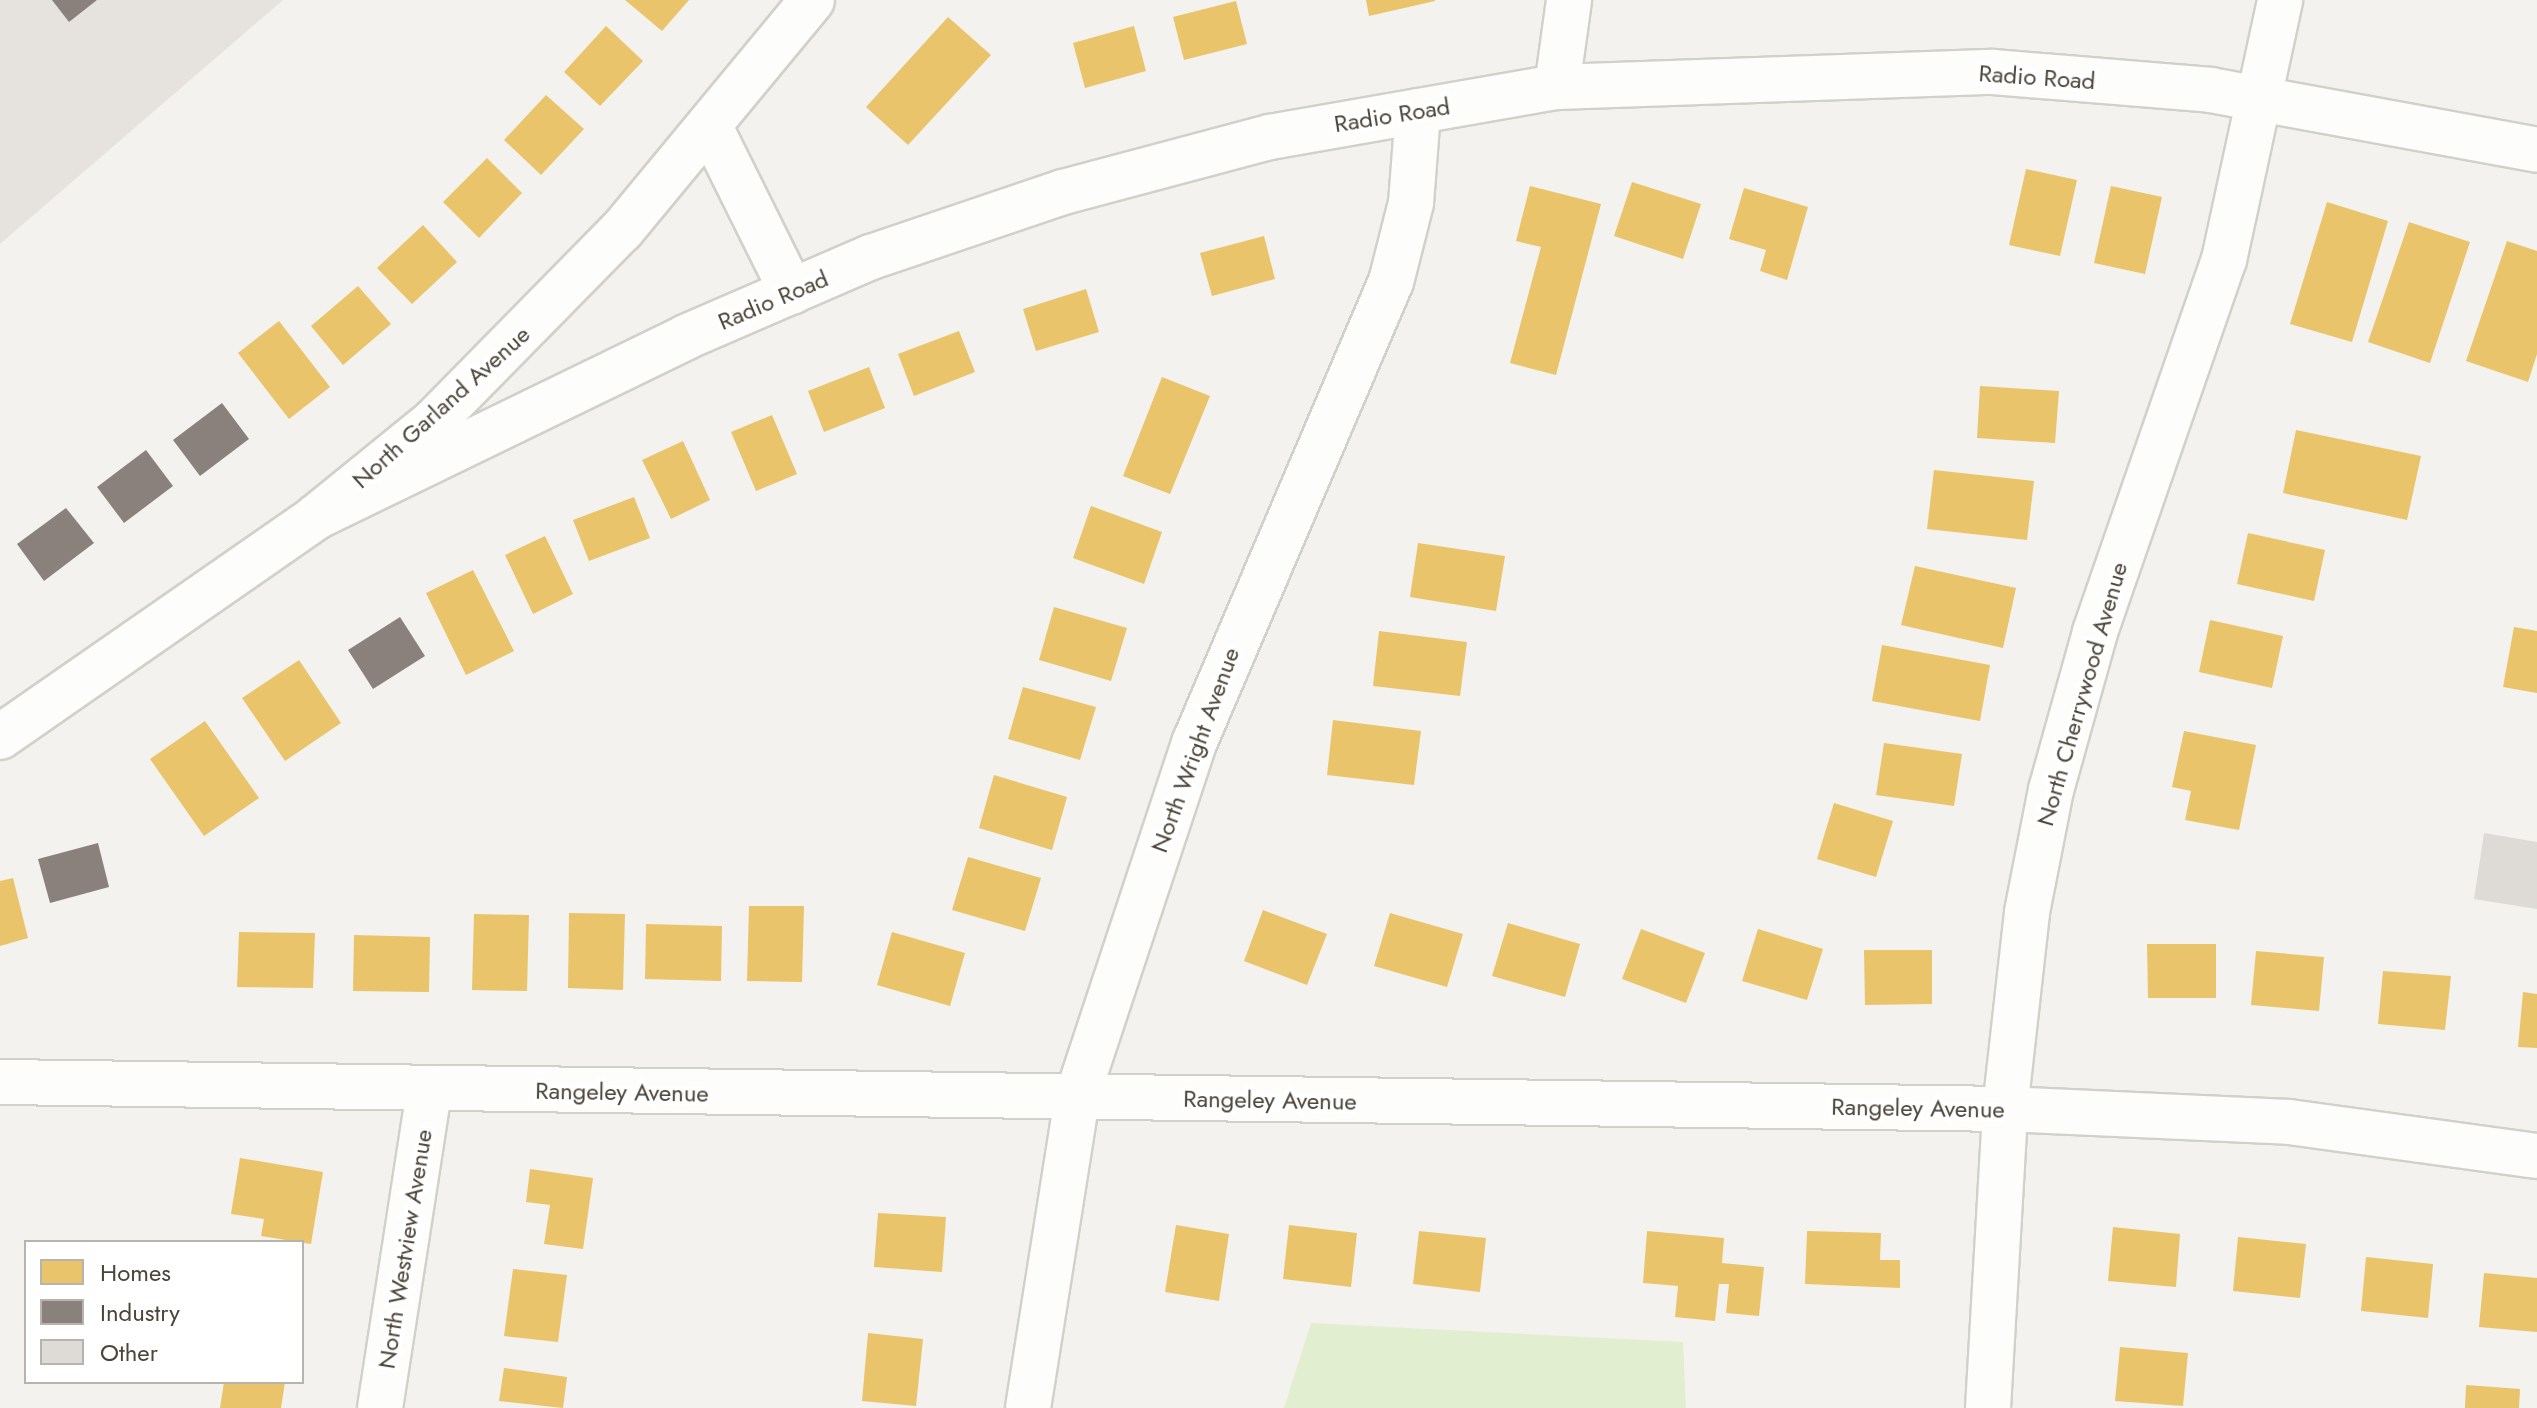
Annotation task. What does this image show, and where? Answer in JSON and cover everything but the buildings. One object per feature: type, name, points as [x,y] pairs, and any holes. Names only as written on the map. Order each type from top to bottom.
[{"type":"street","name":"North Garland Avenue","points":[[0,737],[316,517],[506,354],[710,127],[812,0]]},
{"type":"street","points":[[1557,87],[1569,0]]},
{"type":"street","name":"North Cherrywood Avenue","points":[[1988,1408],[2005,1109],[2027,912],[2051,790],[2095,632],[2224,260],[2264,98],[2280,0]]},
{"type":"street","name":"Radio Road","points":[[316,517],[792,292],[1063,192],[1270,137],[1557,87],[1993,72],[2264,98],[2537,150]]},
{"type":"street","name":"North Wright Avenue","points":[[1028,1408],[1077,1097],[1195,741],[1391,282],[1411,203],[1418,111]]},
{"type":"street","points":[[710,127],[792,292]]},
{"type":"street","name":"Rangeley Avenue","points":[[0,1082],[2005,1109],[2289,1122],[2537,1156]]},
{"type":"street","name":"North Westview Avenue","points":[[380,1408],[429,1090]]},
{"type":"shaded area","points":[[0,0],[283,0],[0,244]]},
{"type":"green space","points":[[1311,1323],[1683,1342],[1686,1408],[1284,1408]]}]
